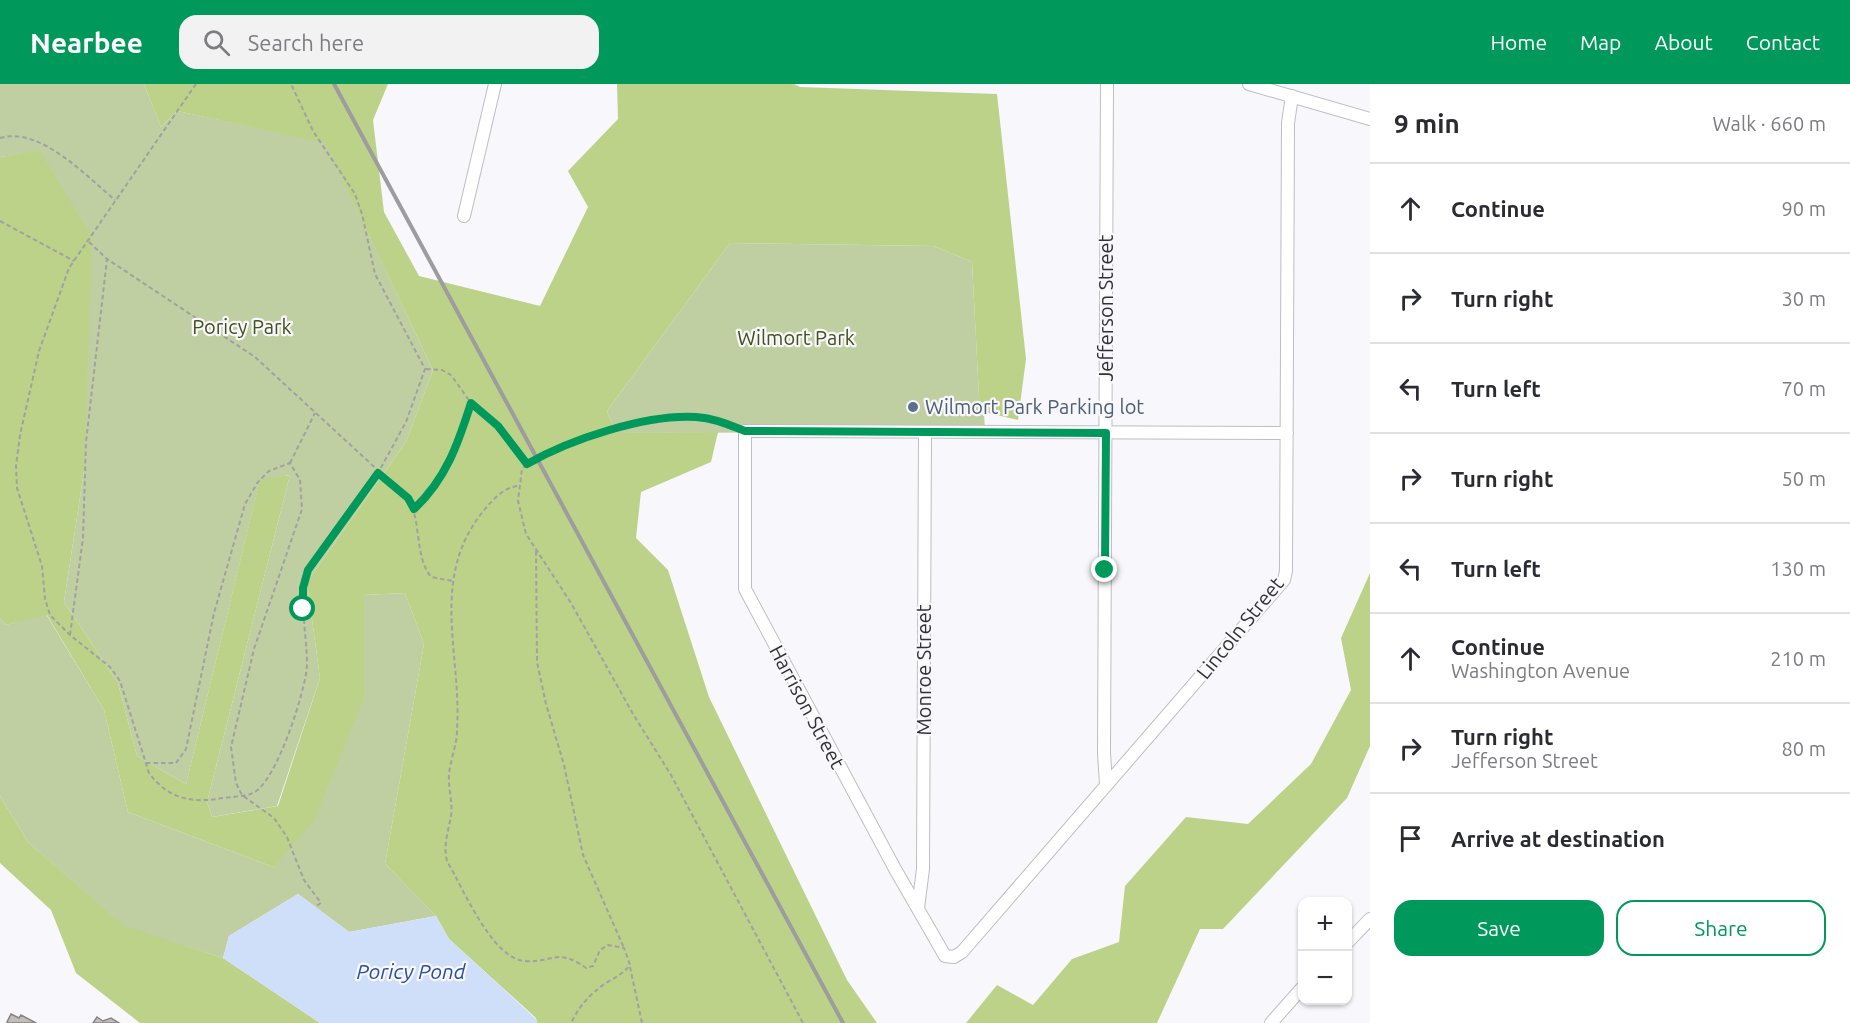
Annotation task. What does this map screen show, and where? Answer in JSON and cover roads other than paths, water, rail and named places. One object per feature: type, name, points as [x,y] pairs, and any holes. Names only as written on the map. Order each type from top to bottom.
[{"type":"street","points":[[464,216],[495,84]]},
{"type":"street","name":"Jefferson Street","points":[[1106,784],[1107,84]]},
{"type":"street","points":[[1249,84],[1370,119]]},
{"type":"street","name":"Lincoln Street","points":[[950,958],[962,952],[1284,580],[1286,571],[1288,123],[1292,96]]},
{"type":"street","name":"Harrison Street","points":[[925,432],[745,431],[746,590],[788,673],[942,953],[950,958]]},
{"type":"street","points":[[925,432],[1287,433]]},
{"type":"street","name":"Monroe Street","points":[[918,908],[923,869],[925,432]]},
{"type":"street","points":[[1352,937],[1370,919]]},
{"type":"street","points":[[1271,1023],[1298,993]]},
{"type":"water","name":"Poricy Pond","points":[[298,894],[349,932],[436,916],[449,939],[536,1019],[537,1023],[320,1023],[223,958],[229,936]]},
{"type":"railway","points":[[334,84],[843,1023]]},
{"type":"place","name":"Wilmort Park Parking lot","points":[[913,407]]},
{"type":"park label","name":"Poricy Park","points":[[242,327]]},
{"type":"park label","name":"Wilmort Park","points":[[796,338]]}]
